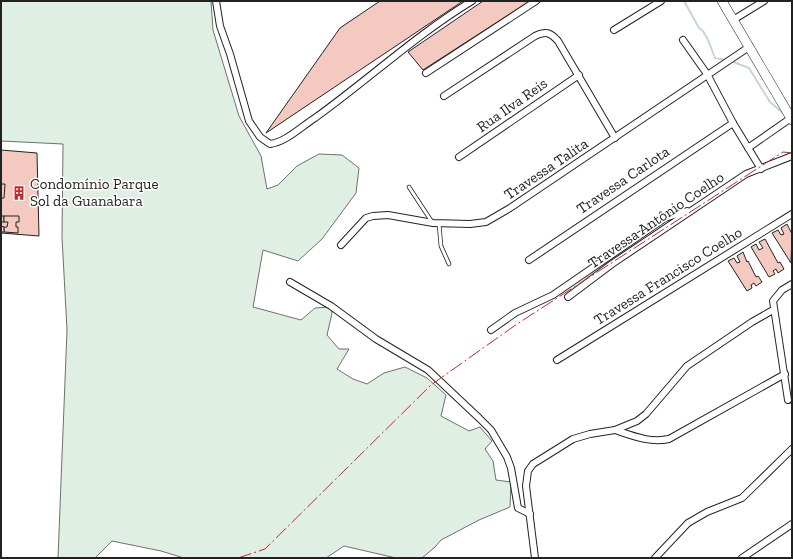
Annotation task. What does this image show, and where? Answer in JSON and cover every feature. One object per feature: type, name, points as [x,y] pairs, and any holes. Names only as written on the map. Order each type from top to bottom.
[{"type":"main road","points":[[722,1],[791,119]]},
{"type":"street","points":[[216,1],[220,26],[232,60],[249,122],[260,138],[270,144],[280,141],[327,109],[372,76],[431,27],[472,1]]},
{"type":"street","points":[[426,73],[536,1]]},
{"type":"street","points":[[614,30],[660,1]]},
{"type":"street","points":[[733,20],[764,1]]},
{"type":"street","points":[[444,96],[535,36],[546,32],[558,40],[615,138]]},
{"type":"street","points":[[684,40],[707,74],[733,123],[761,169]]},
{"type":"street","name":"Travessa Talita","points":[[341,245],[366,218],[373,216],[388,215],[436,223],[470,224],[486,222],[510,208],[749,47]]},
{"type":"street","name":"Rua Ilva Reis","points":[[459,157],[578,75]]},
{"type":"street","points":[[748,148],[791,119]]},
{"type":"street","name":"Travessa Carlota","points":[[530,260],[733,123]]},
{"type":"street","name":"Travessa Antônio Coelho","points":[[568,297],[624,256],[746,174],[792,156]]},
{"type":"street","points":[[491,330],[515,314],[553,295],[665,218],[691,210]]},
{"type":"street","name":"Travessa Francisco Coelho","points":[[557,360],[792,214]]},
{"type":"street","points":[[620,248],[624,256]]},
{"type":"street","points":[[290,282],[331,306],[376,339],[432,372],[490,430],[507,457],[511,468],[518,508],[530,514]]},
{"type":"street","points":[[788,400],[773,301],[782,290],[792,284]]},
{"type":"street","points":[[535,558],[526,477],[533,464],[573,439],[615,430],[637,420],[646,414],[687,366],[752,322],[774,310]]},
{"type":"street","points":[[615,430],[631,436],[658,441],[669,439],[785,374]]},
{"type":"street","points":[[655,558],[688,523],[707,512],[742,498],[792,449]]},
{"type":"street","points":[[742,558],[792,524]]},
{"type":"lane","points":[[409,187],[436,223],[441,246],[449,264]]},
{"type":"green space","points":[[1,1],[211,1],[213,30],[239,116],[261,156],[267,189],[278,185],[297,166],[319,154],[342,155],[359,168],[356,193],[322,239],[298,261],[263,250],[253,307],[301,320],[315,308],[331,307],[332,313],[327,335],[339,349],[349,349],[337,369],[353,379],[367,384],[384,373],[405,367],[427,378],[446,395],[441,416],[469,431],[480,427],[492,441],[485,449],[493,461],[496,480],[511,482],[510,507],[479,520],[441,540],[422,558],[396,558],[344,546],[326,558],[184,558],[161,551],[112,541],[95,558],[58,558],[67,330],[62,237],[63,144],[1,141]]},
{"type":"building","points":[[380,1],[463,1],[266,133],[340,28]]},
{"type":"building","points":[[483,1],[530,1],[423,70],[408,52]]},
{"type":"building","name":"Condomínio Parque Sol da Guanabara","points":[[1,150],[37,153],[39,236],[1,233]]},
{"type":"building","points":[[1,184],[5,184],[4,198],[1,198]]},
{"type":"building","points":[[1,216],[4,216],[4,222],[1,222]]},
{"type":"building","points":[[4,216],[19,216],[19,222],[16,222],[18,233],[4,232],[4,227],[7,227],[8,222],[4,222]]},
{"type":"building","points":[[787,224],[792,234],[791,263],[772,233],[778,230],[781,235],[784,234],[781,228]]},
{"type":"building","points":[[1,226],[4,227],[4,232],[1,232]]},
{"type":"building","points":[[765,239],[778,263],[780,262],[784,269],[778,273],[776,269],[773,271],[775,274],[769,277],[751,247],[756,244],[759,250],[763,248],[759,242]]},
{"type":"building","points":[[743,252],[756,277],[758,276],[762,282],[756,286],[754,283],[751,285],[752,288],[747,291],[728,261],[734,258],[737,263],[740,262],[737,256]]},
{"type":"waterway","points":[[684,1],[699,28],[703,31],[708,40],[715,58],[726,60]]},
{"type":"waterway","points":[[731,61],[749,68],[770,102],[784,114]]},
{"type":"power","points":[[238,558],[265,549],[431,385],[517,324],[783,152],[792,153]]},
{"type":"place","name":"Condomínio Parque Sol da Guanabara","points":[[19,193]]}]
